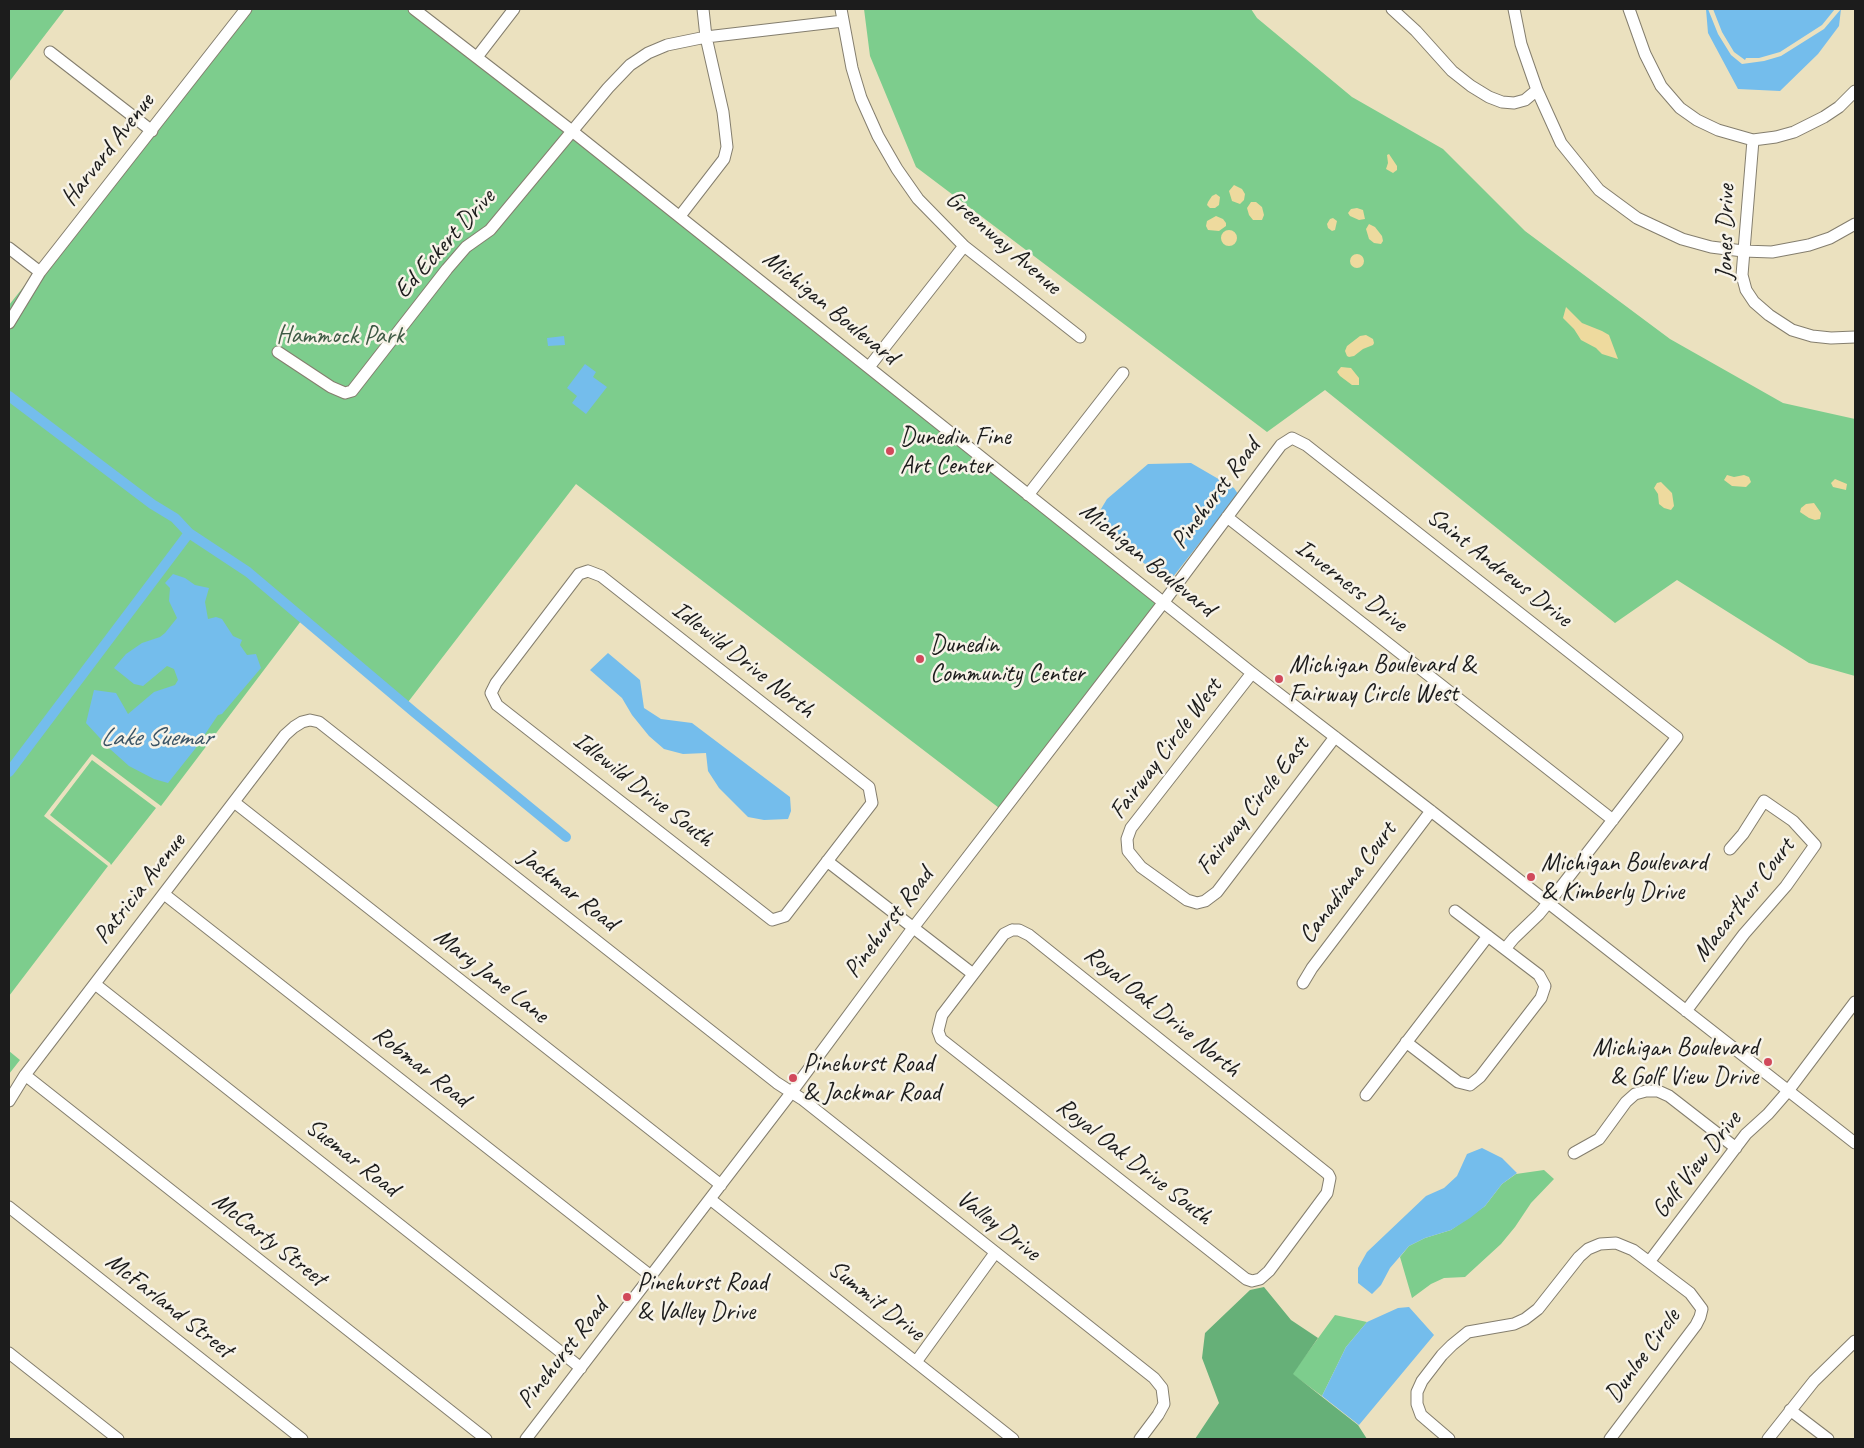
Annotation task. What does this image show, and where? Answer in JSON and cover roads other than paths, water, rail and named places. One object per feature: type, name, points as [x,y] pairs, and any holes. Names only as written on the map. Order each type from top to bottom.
[{"type":"street","name":"Harvard Avenue","points":[[9,323],[40,272],[246,9]]},
{"type":"street","name":"Michigan Boulevard","points":[[414,9],[572,130],[1163,603],[1855,1143]]},
{"type":"street","points":[[477,57],[514,9]]},
{"type":"street","points":[[680,216],[724,159],[727,147],[723,112],[706,37],[703,9]]},
{"type":"street","name":"Greenway Avenue","points":[[841,9],[852,68],[861,98],[878,136],[897,169],[918,198],[964,246],[1080,337]]},
{"type":"street","points":[[1392,9],[1416,31],[1452,71],[1489,98],[1514,103],[1525,100],[1537,90]]},
{"type":"street","points":[[1514,9],[1521,44],[1537,90],[1560,143],[1599,190],[1637,218],[1682,239],[1711,247],[1743,252],[1772,252],[1809,246],[1830,238],[1855,224]]},
{"type":"street","points":[[1629,9],[1645,54],[1662,86],[1680,108],[1697,120],[1718,130],[1752,140],[1776,137],[1794,132],[1839,107],[1855,91]]},
{"type":"street","points":[[572,130],[630,65],[648,52],[667,45],[706,37],[843,21]]},
{"type":"street","points":[[50,52],[152,131]]},
{"type":"street","name":"Ed Eckert Drive","points":[[278,352],[331,387],[345,393],[352,391],[447,269],[466,247],[490,230],[572,130]]},
{"type":"street","name":"Jones Drive","points":[[1752,140],[1742,275],[1746,290],[1754,302],[1769,315],[1792,330],[1812,336],[1831,338],[1855,337]]},
{"type":"street","points":[[869,367],[964,246]]},
{"type":"street","points":[[9,248],[40,272]]},
{"type":"street","points":[[1028,495],[1123,373]]},
{"type":"street","name":"Pinehurst Road","points":[[526,1439],[791,1093],[913,928],[1163,603],[1281,445],[1292,438]]},
{"type":"street","name":"Saint Andrews Drive","points":[[1292,438],[1306,445],[1677,737],[1613,820]]},
{"type":"street","name":"Inverness Drive","points":[[1227,518],[1613,820]]},
{"type":"street","name":"Idlewild Drive South","points":[[588,571],[579,574],[496,683],[492,693],[497,705],[772,920],[785,916],[826,861]]},
{"type":"street","name":"Idlewild Drive North","points":[[588,571],[601,576],[869,787],[872,803],[826,861]]},
{"type":"street","name":"Fairway Circle West","points":[[1204,901],[1187,900],[1141,867],[1128,851],[1126,839],[1131,828],[1252,673]]},
{"type":"street","name":"Patricia Avenue","points":[[9,1101],[25,1075],[285,735],[294,727],[310,720],[318,722]]},
{"type":"street","name":"Jackmar Road","points":[[318,722],[776,1084],[791,1093]]},
{"type":"street","name":"Fairway Circle East","points":[[1204,901],[1217,892],[1335,737]]},
{"type":"street","name":"Macarthur Court","points":[[1686,1011],[1744,934],[1786,886],[1815,845],[1793,821],[1764,801],[1730,849]]},
{"type":"street","name":"Mary Jane Lane","points":[[234,802],[720,1185]]},
{"type":"street","name":"Canadiana Court","points":[[1303,983],[1312,968],[1431,811]]},
{"type":"street","points":[[1505,949],[1548,903],[1613,820]]},
{"type":"street","points":[[826,861],[973,974]]},
{"type":"street","name":"Robmar Road","points":[[164,894],[651,1276]]},
{"type":"street","points":[[1406,1042],[1458,1082],[1470,1085],[1480,1077],[1541,998],[1545,986],[1539,975],[1455,911]]},
{"type":"street","name":"Royal Oak Drive North","points":[[973,974],[1004,934],[1012,930],[1019,930],[1029,935],[1328,1174]]},
{"type":"street","points":[[1366,1095],[1488,936]]},
{"type":"street","name":"Royal Oak Drive South","points":[[973,974],[942,1015],[938,1031],[941,1039],[1246,1279],[1252,1281],[1260,1279],[1269,1271],[1327,1193],[1330,1178],[1328,1174]]},
{"type":"street","name":"Suemar Road","points":[[95,984],[580,1368]]},
{"type":"street","name":"Golf View Drive","points":[[1649,1262],[1746,1134],[1768,1114],[1788,1091],[1855,1002]]},
{"type":"street","name":"McCarty Street","points":[[25,1075],[486,1439]]},
{"type":"street","points":[[1574,1153],[1599,1139],[1626,1102],[1635,1094],[1646,1091],[1658,1091],[1668,1096],[1736,1148]]},
{"type":"street","name":"Valley Drive","points":[[791,1093],[802,1099],[1154,1378],[1162,1388],[1164,1404],[1140,1439]]},
{"type":"street","name":"Summit Drive","points":[[710,1199],[1013,1439]]},
{"type":"street","name":"McFarland Street","points":[[9,1207],[302,1439]]},
{"type":"street","name":"Dunloe Circle","points":[[1449,1439],[1429,1424],[1421,1415],[1417,1404],[1417,1392],[1422,1381],[1452,1345],[1468,1332],[1514,1324],[1534,1313],[1588,1248],[1600,1244],[1616,1243],[1633,1250],[1649,1262],[1697,1300],[1702,1309],[1700,1317],[1610,1439]]},
{"type":"street","points":[[916,1362],[995,1253]]},
{"type":"street","points":[[1768,1439],[1814,1381],[1855,1340]]},
{"type":"street","points":[[9,1353],[118,1439]]},
{"type":"street","points":[[1790,1410],[1828,1439]]},
{"type":"water","points":[[1706,9],[1708,9],[1718,34],[1731,55],[1742,64],[1781,56],[1824,29],[1841,9],[1839,26],[1818,54],[1780,91],[1738,89],[1708,33]]},
{"type":"water","points":[[1713,9],[1835,9],[1822,25],[1780,52],[1759,58],[1746,58],[1745,60],[1734,52],[1722,32]]},
{"type":"water","points":[[564,336],[565,345],[548,346],[547,338]]},
{"type":"water","points":[[585,364],[596,372],[593,377],[607,387],[586,414],[572,403],[577,396],[567,388]]},
{"type":"water","points":[[1191,463],[1234,488],[1238,494],[1169,582],[1092,524],[1107,499],[1148,464]]},
{"type":"water","name":"Lake Suemar","points":[[173,574],[185,578],[195,585],[209,588],[205,602],[208,619],[216,617],[222,619],[233,636],[242,640],[240,645],[247,655],[256,654],[261,668],[222,714],[218,715],[195,749],[168,783],[154,779],[129,766],[86,723],[94,690],[116,693],[128,714],[154,692],[175,685],[178,680],[174,669],[167,666],[143,686],[134,684],[114,668],[126,654],[142,643],[160,637],[177,618],[169,601],[170,588],[165,583]]},
{"type":"water","points":[[608,653],[640,680],[644,708],[661,719],[692,723],[790,797],[791,811],[788,819],[764,820],[748,817],[719,788],[708,771],[706,753],[683,754],[664,749],[649,736],[632,715],[622,698],[590,670]]},
{"type":"water","points":[[1482,1148],[1502,1158],[1517,1173],[1502,1184],[1485,1206],[1470,1218],[1451,1230],[1425,1238],[1409,1246],[1390,1268],[1381,1285],[1372,1294],[1358,1283],[1358,1268],[1367,1252],[1426,1196],[1444,1188],[1457,1176],[1467,1154]]},
{"type":"water","points":[[1409,1307],[1434,1335],[1359,1425],[1322,1396],[1346,1347],[1367,1322],[1398,1308]]},
{"type":"waterway","points":[[9,396],[152,504],[175,518],[189,533],[248,572],[566,837]]},
{"type":"waterway","points":[[9,772],[189,533]]},
{"type":"place","name":"Dunedin Fine Art Center","points":[[890,451]]},
{"type":"place","name":"Dunedin Community Center","points":[[920,659]]},
{"type":"place","name":"Michigan Boulevard & Fairway Circle West","points":[[1279,679]]},
{"type":"place","name":"Michigan Boulevard & Kimberly Drive","points":[[1531,877]]},
{"type":"place","name":"Michigan Boulevard & Golf View Drive","points":[[1768,1062]]},
{"type":"place","name":"Pinehurst Road & Jackmar Road","points":[[793,1078]]},
{"type":"place","name":"Pinehurst Road & Valley Drive","points":[[627,1297]]},
{"type":"park label","name":"Hammock Park","points":[[340,336]]}]
